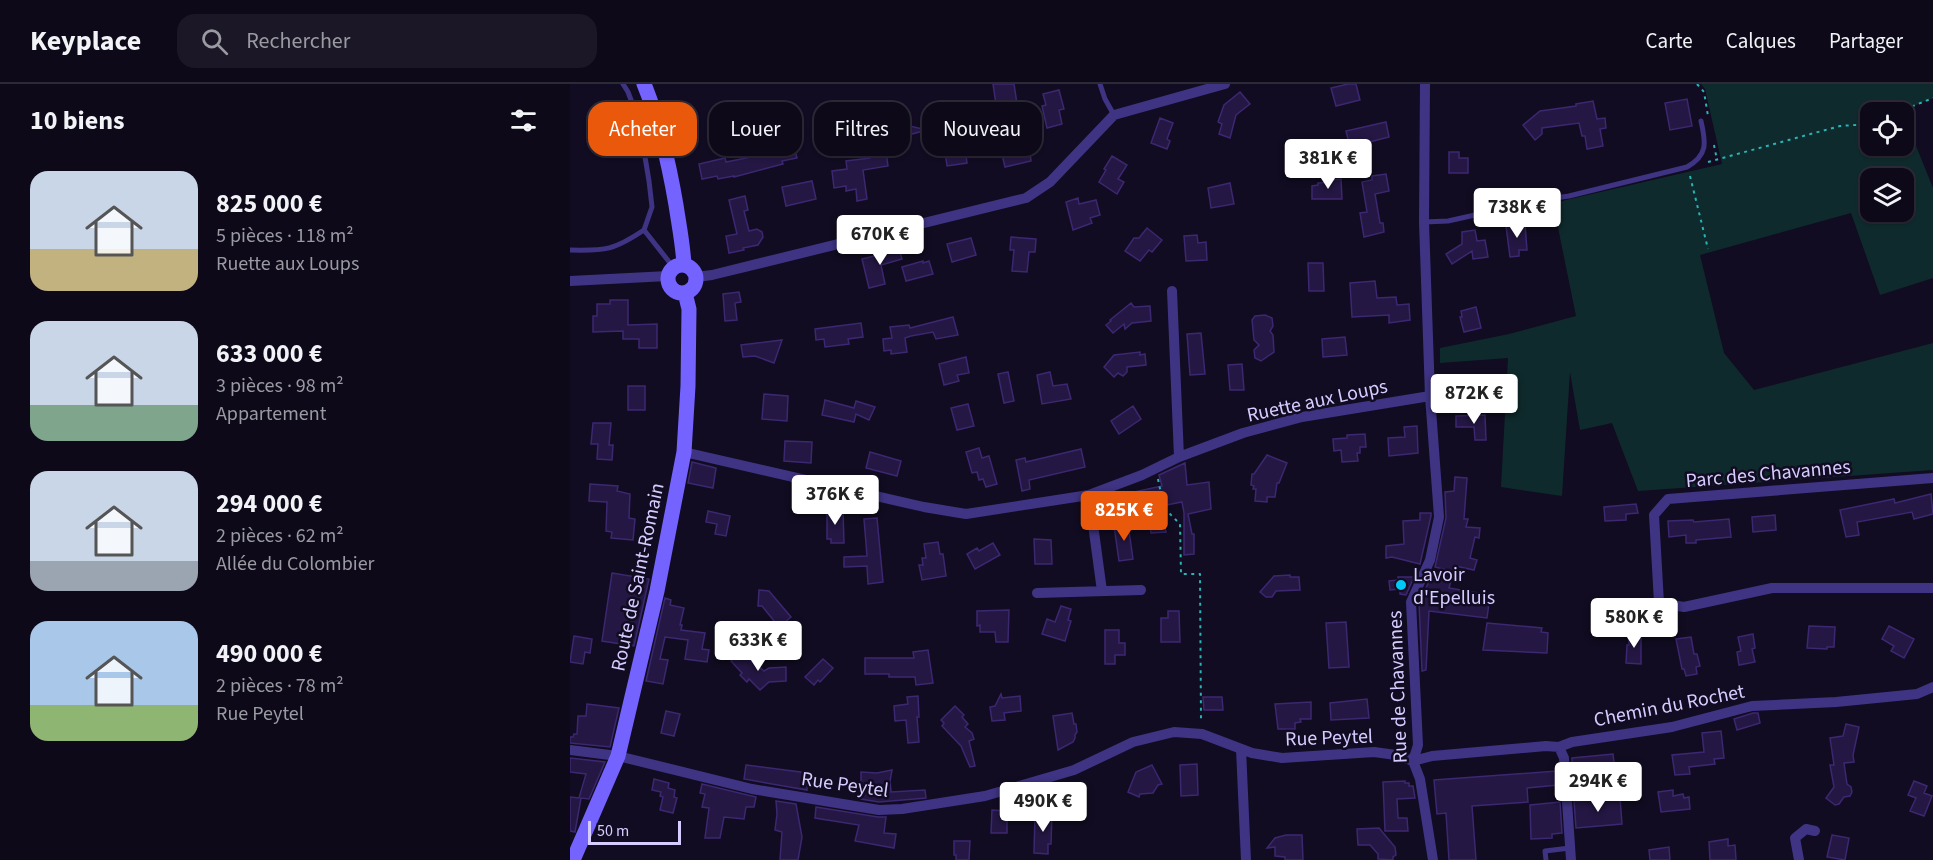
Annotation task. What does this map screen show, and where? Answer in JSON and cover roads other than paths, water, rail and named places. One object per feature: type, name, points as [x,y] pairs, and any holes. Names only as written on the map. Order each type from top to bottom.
[{"type":"main road","points":[[644,84],[660,132],[683,248],[675,270],[670,287],[679,293],[693,287],[696,277],[689,267],[675,270]]},
{"type":"main road","name":"Route de Saint-Romain","points":[[573,860],[618,756],[657,591],[684,452],[689,309],[685,292]]},
{"type":"street","points":[[696,277],[1026,198],[1050,182],[1114,115],[1225,84]]},
{"type":"street","name":"Rue de Chavannes","points":[[1425,84],[1424,222],[1430,396],[1439,517],[1430,560],[1411,602],[1418,745],[1413,761],[1420,779],[1433,860]]},
{"type":"street","points":[[570,281],[675,270]]},
{"type":"street","points":[[1172,291],[1179,457]]},
{"type":"street","name":"Ruette aux Loups","points":[[684,452],[924,507],[966,514],[1089,495],[1243,433],[1302,417],[1430,396]]},
{"type":"street","name":"Parc des Chavannes","points":[[1933,478],[1668,499],[1654,515],[1659,603],[1684,607],[1772,588],[1933,588]]},
{"type":"street","points":[[1089,495],[1102,591]]},
{"type":"street","points":[[1037,593],[1141,590]]},
{"type":"street","name":"Chemin du Rochet","points":[[1413,761],[1432,756],[1546,746],[1560,747],[1572,742],[1672,727],[1752,706],[1836,702],[1917,694],[1933,687]]},
{"type":"street","name":"Rue Peytel","points":[[570,750],[618,756],[752,789],[879,810],[902,809],[985,796],[1074,770],[1133,742],[1174,732],[1202,734],[1252,753],[1281,758],[1374,752],[1396,755],[1413,761]]},
{"type":"street","points":[[1560,747],[1564,758],[1570,854]]},
{"type":"street","points":[[1240,748],[1246,860]]},
{"type":"street","points":[[1800,860],[1795,838],[1806,829],[1815,831]]},
{"type":"lane","points":[[570,250],[599,251],[615,248],[644,230],[652,207],[639,121],[623,84]]},
{"type":"lane","points":[[1100,84],[1114,115]]},
{"type":"lane","points":[[1424,222],[1448,221],[1569,196],[1687,167],[1698,161],[1703,153],[1705,143],[1701,121]]},
{"type":"lane","points":[[644,230],[675,270]]},
{"type":"lane","points":[[1546,860],[1545,850],[1570,854]]},
{"type":"place","name":"Lavoir d'Epelluis","points":[[1401,585]]}]
